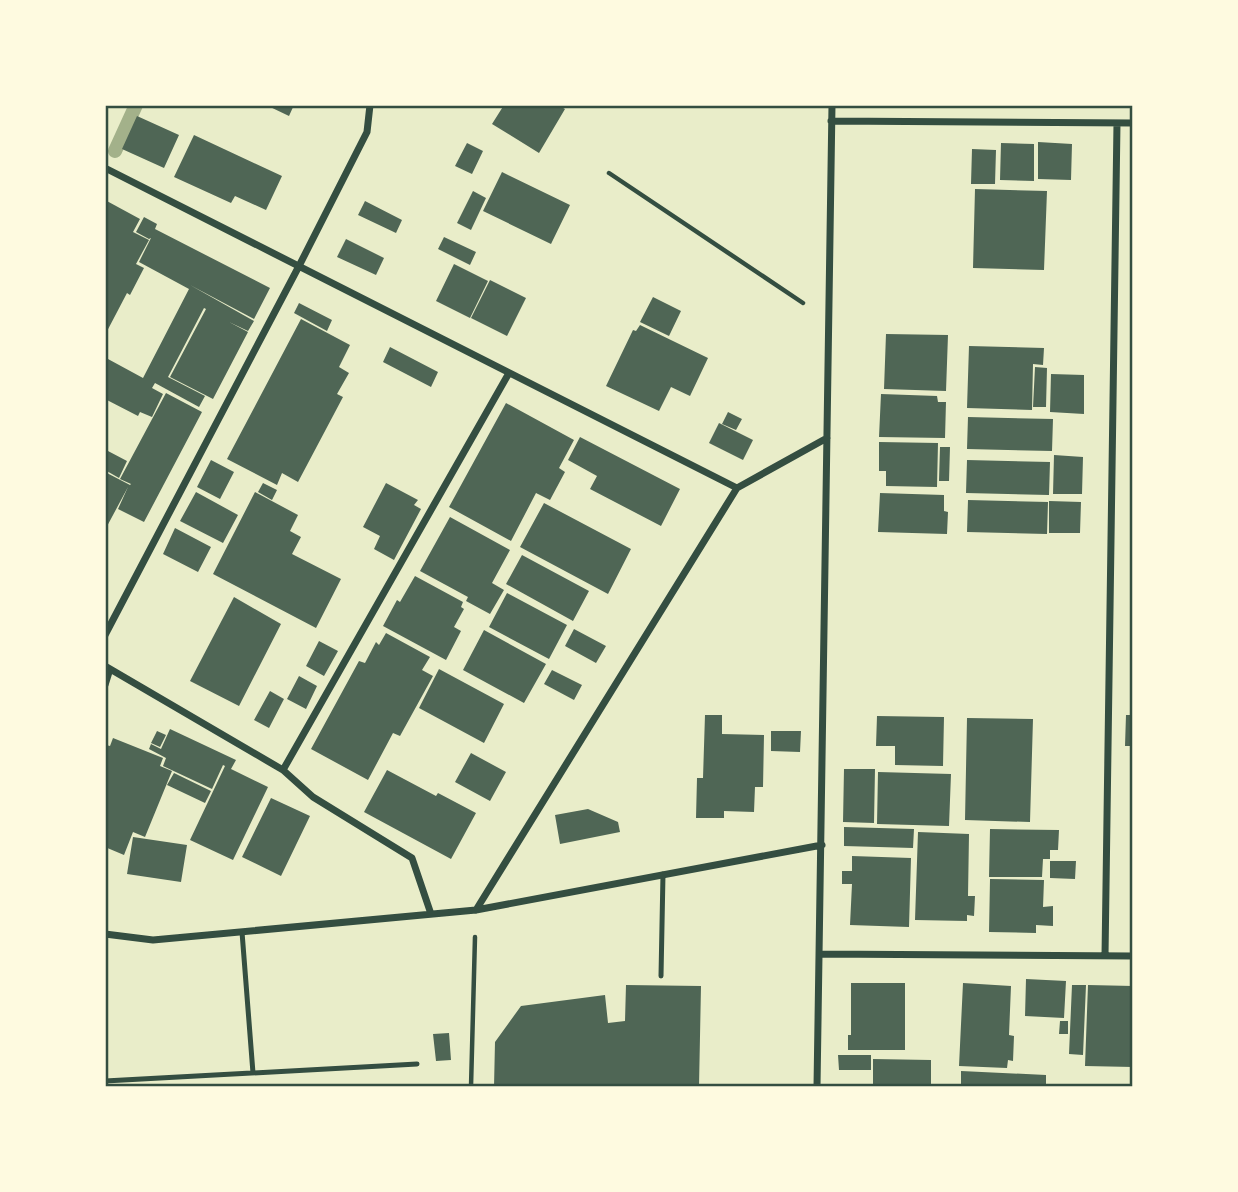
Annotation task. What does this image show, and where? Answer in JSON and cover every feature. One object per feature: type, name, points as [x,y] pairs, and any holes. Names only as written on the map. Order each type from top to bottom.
[{"type":"street","points":[[105,635],[367,132],[370,105]]},
{"type":"street","points":[[817,1087],[832,105]]},
{"type":"street","points":[[831,121],[1133,123]]},
{"type":"street","points":[[1105,956],[1117,123]]},
{"type":"street","points":[[105,168],[737,488]]},
{"type":"street","points":[[283,770],[509,373]]},
{"type":"street","points":[[476,910],[737,488],[827,438]]},
{"type":"street","points":[[105,685],[107,667],[283,770],[313,797],[412,858],[431,914]]},
{"type":"street","points":[[105,934],[153,940],[476,910],[821,845]]},
{"type":"street","points":[[819,954],[1133,956]]},
{"type":"lane","points":[[661,976],[663,874]]},
{"type":"lane","points":[[242,932],[253,1073]]},
{"type":"lane","points":[[105,1081],[417,1065]]},
{"type":"path","points":[[610,173],[829,321]]},
{"type":"path","points":[[471,1087],[476,910]]},
{"type":"building","points":[[266,105],[294,105],[289,116]]},
{"type":"building","points":[[504,105],[558,105],[565,109],[539,153],[492,124]]},
{"type":"building","points":[[137,116],[179,135],[164,168],[122,149]]},
{"type":"building","points":[[194,135],[282,176],[266,210],[235,196],[231,203],[174,177]]},
{"type":"building","points":[[1038,142],[1072,144],[1071,180],[1038,179]]},
{"type":"building","points":[[467,143],[483,151],[472,174],[455,166]]},
{"type":"building","points":[[1001,143],[1034,144],[1034,181],[1000,180]]},
{"type":"building","points":[[972,149],[996,150],[995,184],[971,184]]},
{"type":"building","points":[[502,172],[570,205],[551,244],[483,211]]},
{"type":"building","points":[[975,189],[1047,191],[1044,270],[973,268]]},
{"type":"building","points":[[473,191],[486,198],[471,230],[457,223]]},
{"type":"building","points":[[105,200],[140,219],[133,232],[149,240],[136,264],[144,268],[130,295],[127,293],[105,335]]},
{"type":"building","points":[[365,201],[402,220],[396,233],[358,215]]},
{"type":"building","points":[[144,217],[157,224],[155,229],[270,288],[254,319],[190,285],[254,321],[248,331],[229,322],[248,332],[213,399],[170,377],[206,309],[204,308],[168,377],[205,396],[199,407],[155,383],[152,388],[163,394],[152,417],[140,412],[138,416],[105,399],[105,365],[108,359],[143,378],[189,289],[139,262],[151,238],[136,232]]},
{"type":"building","points":[[444,237],[476,252],[470,265],[438,249]]},
{"type":"building","points":[[346,239],[384,258],[376,275],[337,257]]},
{"type":"building","points":[[454,264],[488,281],[470,318],[436,301]]},
{"type":"building","points":[[490,280],[526,298],[507,336],[471,318]]},
{"type":"building","points":[[653,297],[681,311],[669,336],[640,322]]},
{"type":"building","points":[[299,303],[332,320],[327,331],[294,313]]},
{"type":"building","points":[[301,319],[350,345],[339,367],[349,373],[337,394],[343,397],[298,482],[282,473],[277,485],[227,459]]},
{"type":"building","points":[[640,325],[708,358],[690,396],[671,387],[659,411],[606,386],[633,330],[636,331]]},
{"type":"building","points":[[886,334],[948,335],[946,391],[884,389]]},
{"type":"building","points":[[969,346],[1044,348],[1043,365],[1033,364],[1032,410],[967,408]]},
{"type":"building","points":[[390,347],[438,372],[431,387],[383,362]]},
{"type":"building","points":[[1133,361],[1133,399],[1130,399]]},
{"type":"building","points":[[1035,367],[1047,368],[1046,407],[1033,407]]},
{"type":"building","points":[[1051,374],[1084,375],[1084,414],[1050,412]]},
{"type":"building","points":[[166,393],[202,412],[144,522],[118,509],[128,487],[105,530],[105,472],[130,485],[131,484],[120,479]]},
{"type":"building","points":[[881,394],[937,396],[938,402],[946,402],[945,438],[879,437]]},
{"type":"building","points":[[506,403],[574,440],[559,468],[565,472],[550,500],[536,493],[511,541],[449,507]]},
{"type":"building","points":[[728,412],[742,419],[736,430],[722,424]]},
{"type":"building","points":[[968,417],[1053,419],[1052,451],[967,449]]},
{"type":"building","points":[[719,423],[753,440],[743,460],[709,443]]},
{"type":"building","points":[[580,437],[680,489],[661,526],[590,489],[597,476],[568,460]]},
{"type":"building","points":[[879,442],[938,443],[937,487],[886,486],[886,471],[879,471]]},
{"type":"building","points":[[940,447],[950,447],[949,481],[939,481]]},
{"type":"building","points":[[108,451],[127,461],[119,478],[105,470],[105,456]]},
{"type":"building","points":[[1054,455],[1083,457],[1082,494],[1053,494]]},
{"type":"building","points":[[211,460],[234,472],[220,499],[197,487]]},
{"type":"building","points":[[967,460],[1050,462],[1049,495],[966,493]]},
{"type":"building","points":[[263,483],[277,490],[272,500],[258,492]]},
{"type":"building","points":[[386,483],[418,500],[414,505],[421,509],[394,560],[374,549],[380,536],[363,527]]},
{"type":"building","points":[[196,492],[238,515],[223,543],[180,521]]},
{"type":"building","points":[[255,492],[298,515],[290,531],[301,537],[292,554],[341,579],[316,628],[213,574]]},
{"type":"building","points":[[880,493],[944,495],[944,511],[948,512],[947,534],[878,532]]},
{"type":"building","points":[[968,500],[1048,502],[1047,534],[967,532]]},
{"type":"building","points":[[1049,501],[1081,502],[1080,533],[1049,533]]},
{"type":"building","points":[[544,503],[631,549],[608,594],[520,547]]},
{"type":"building","points":[[450,517],[510,550],[492,583],[504,590],[490,614],[466,601],[468,597],[420,571]]},
{"type":"building","points":[[175,528],[211,547],[198,572],[163,554]]},
{"type":"building","points":[[522,555],[589,591],[573,621],[506,584]]},
{"type":"building","points":[[415,576],[463,602],[461,607],[464,609],[454,627],[461,631],[446,660],[383,626],[397,600],[400,602]]},
{"type":"building","points":[[507,593],[567,625],[549,659],[489,627]]},
{"type":"building","points":[[234,597],[281,624],[239,706],[190,681]]},
{"type":"building","points":[[574,629],[606,646],[596,663],[565,646]]},
{"type":"building","points":[[484,630],[546,664],[524,703],[463,670]]},
{"type":"building","points":[[386,633],[430,657],[422,670],[433,676],[400,736],[393,733],[368,780],[311,749],[359,661],[365,663],[376,642],[379,645]]},
{"type":"building","points":[[319,641],[338,651],[324,676],[306,666]]},
{"type":"building","points":[[439,669],[504,704],[484,743],[419,708]]},
{"type":"building","points":[[552,670],[582,685],[574,700],[544,684]]},
{"type":"building","points":[[299,676],[317,686],[306,709],[287,699]]},
{"type":"building","points":[[270,691],[284,699],[269,728],[254,720]]},
{"type":"building","points":[[705,715],[722,715],[722,734],[764,735],[763,787],[755,787],[754,812],[724,811],[724,818],[696,818],[697,778],[703,778]]},
{"type":"building","points":[[1126,715],[1133,715],[1133,746],[1125,746]]},
{"type":"building","points":[[877,716],[944,717],[943,766],[895,765],[895,746],[876,746]]},
{"type":"building","points":[[967,718],[1033,719],[1030,822],[965,820]]},
{"type":"building","points":[[170,729],[236,760],[231,769],[268,787],[233,860],[190,840],[225,766],[223,765],[212,789],[163,766],[166,758],[149,749],[151,744],[161,749]]},
{"type":"building","points":[[157,731],[166,735],[160,747],[151,743]]},
{"type":"building","points":[[771,731],[801,731],[800,752],[771,751]]},
{"type":"building","points":[[113,738],[163,758],[160,766],[172,771],[145,837],[133,832],[124,855],[105,847],[105,748],[106,745],[110,746]]},
{"type":"building","points":[[471,753],[506,772],[490,801],[455,782]]},
{"type":"building","points":[[844,769],[875,769],[874,823],[843,822]]},
{"type":"building","points":[[387,770],[476,813],[451,859],[364,812]]},
{"type":"building","points":[[878,772],[951,774],[949,826],[877,824]]},
{"type":"building","points":[[174,773],[211,791],[205,803],[167,785]]},
{"type":"building","points":[[271,798],[310,816],[281,876],[242,857]]},
{"type":"building","points":[[588,809],[618,822],[620,832],[560,844],[555,815]]},
{"type":"building","points":[[844,827],[914,829],[913,848],[844,846]]},
{"type":"building","points":[[990,829],[1059,830],[1058,850],[1050,850],[1050,859],[1043,859],[1042,877],[989,877]]},
{"type":"building","points":[[918,832],[969,834],[968,896],[975,896],[974,916],[967,915],[967,921],[915,920]]},
{"type":"building","points":[[133,837],[187,845],[181,882],[127,874]]},
{"type":"building","points":[[852,856],[911,858],[909,927],[850,925],[852,884],[842,884],[842,871],[852,871]]},
{"type":"building","points":[[1050,861],[1076,861],[1075,879],[1050,878]]},
{"type":"building","points":[[990,879],[1044,880],[1043,907],[1053,906],[1053,926],[1036,925],[1036,933],[989,932]]},
{"type":"building","points":[[1026,979],[1066,981],[1064,1018],[1025,1016]]},
{"type":"building","points":[[851,983],[905,983],[905,1050],[848,1050],[848,1035],[851,1035]]},
{"type":"building","points":[[963,983],[1011,986],[1009,1035],[1014,1036],[1013,1061],[1008,1060],[1007,1068],[959,1066]]},
{"type":"building","points":[[626,985],[701,986],[699,1087],[494,1087],[495,1042],[521,1006],[605,995],[608,1023],[625,1021]]},
{"type":"building","points":[[1072,985],[1086,985],[1083,1055],[1069,1054]]},
{"type":"building","points":[[1088,985],[1133,986],[1133,1067],[1085,1066]]},
{"type":"building","points":[[1060,1021],[1068,1021],[1068,1034],[1059,1034]]},
{"type":"building","points":[[449,1033],[451,1060],[436,1061],[433,1034]]},
{"type":"building","points":[[838,1055],[871,1055],[871,1070],[839,1070]]},
{"type":"building","points":[[873,1059],[931,1060],[931,1087],[873,1087]]},
{"type":"building","points":[[961,1071],[1046,1075],[1046,1087],[961,1087]]},
{"type":"waterway","points":[[115,151],[136,105]]}]
